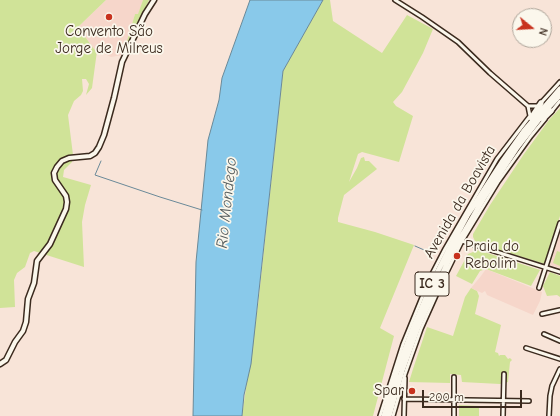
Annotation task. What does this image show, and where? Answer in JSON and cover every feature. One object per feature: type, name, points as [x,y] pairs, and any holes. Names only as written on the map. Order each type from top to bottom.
[{"type":"highway","name":"Avenida da Boavista","points":[[384,416],[397,370],[406,346],[434,280],[467,216],[502,162],[560,88]]},
{"type":"highway","name":"Avenida da Boavista","points":[[389,416],[402,371],[418,327],[452,253],[485,196],[526,132],[560,95]]},
{"type":"highway","points":[[526,132],[529,120],[540,105]]},
{"type":"highway","points":[[526,132],[551,111]]},
{"type":"street","points":[[0,364],[6,360],[15,342],[23,331],[26,322],[28,299],[34,283],[38,262],[50,244],[66,209],[66,196],[55,180],[54,173],[57,167],[69,158],[90,156],[99,148],[114,98],[122,62],[145,14],[154,0]]},
{"type":"street","points":[[395,0],[458,42],[490,73],[528,106],[530,116]]},
{"type":"street","name":"Avenida da Boavista","points":[[380,416],[403,344],[433,272],[464,214],[497,159],[530,116],[560,82]]},
{"type":"street","name":"Avenida da Boavista","points":[[393,416],[405,374],[430,308],[462,241],[484,203],[505,172],[531,136],[560,101]]},
{"type":"street","points":[[528,106],[540,105]]},
{"type":"street","points":[[540,288],[560,223]]},
{"type":"street","points":[[462,241],[560,272]]},
{"type":"street","points":[[542,314],[560,310]]},
{"type":"street","points":[[544,334],[560,341]]},
{"type":"street","points":[[526,348],[560,359]]},
{"type":"street","points":[[548,416],[551,391],[560,369]]},
{"type":"street","points":[[404,416],[405,374]]},
{"type":"street","points":[[503,416],[504,374]]},
{"type":"street","points":[[454,378],[454,416]]},
{"type":"street","points":[[404,399],[529,401]]},
{"type":"shaded area","points":[[106,0],[143,0],[138,15],[135,14],[123,55],[111,57],[94,49],[78,27]]},
{"type":"shaded area","points":[[560,232],[560,268],[550,265]]},
{"type":"shaded area","points":[[486,269],[542,292],[540,301],[533,315],[487,295],[485,291],[482,293],[471,288]]},
{"type":"green space","points":[[0,0],[106,0],[78,27],[97,51],[92,88],[86,95],[89,84],[86,79],[82,79],[83,91],[74,101],[68,115],[73,155],[72,162],[64,170],[63,177],[91,185],[82,222],[84,267],[34,251],[30,253],[25,267],[17,273],[14,280],[15,307],[0,308]]},
{"type":"green space","points":[[143,0],[149,0],[129,42],[127,41],[135,14],[138,14]]},
{"type":"green space","points":[[323,0],[330,0],[333,21],[382,53],[407,15],[433,29],[423,53],[402,92],[393,102],[396,106],[413,116],[399,162],[362,152],[358,154],[349,182],[361,158],[364,157],[365,161],[369,161],[377,169],[344,195],[338,218],[338,222],[414,245],[380,328],[394,336],[373,416],[242,416],[258,305],[283,71]]},
{"type":"green space","points":[[560,108],[560,216],[545,264],[476,243],[473,234],[490,205],[524,154],[549,120]]},
{"type":"green space","points":[[478,250],[540,270],[531,286],[486,269],[480,271],[472,284],[456,276],[468,254]]},
{"type":"green space","points":[[557,251],[560,252],[560,266],[553,263]]},
{"type":"green space","points":[[550,272],[560,276],[560,297],[557,295],[547,296],[543,286]]},
{"type":"green space","points":[[471,288],[477,291],[479,296],[475,314],[501,325],[495,352],[498,353],[499,356],[505,355],[508,359],[510,358],[512,360],[510,362],[508,382],[500,384],[462,382],[461,375],[450,374],[450,383],[409,382],[427,327],[453,336],[465,297]]},
{"type":"green space","points":[[459,405],[479,406],[479,416],[459,416]]},
{"type":"water","name":"Rio Mondego","points":[[250,0],[323,0],[283,71],[251,364],[244,395],[242,416],[193,416],[196,262],[208,140],[219,100],[222,78]]},
{"type":"waterway","points":[[101,161],[95,175],[202,210]]},
{"type":"waterway","points":[[415,246],[431,253]]},
{"type":"place","name":"Convento São Jorge de Milreus","points":[[109,17]]},
{"type":"place","name":"Praia do Rebolim","points":[[457,256]]},
{"type":"place","name":"Spar","points":[[412,391]]}]
